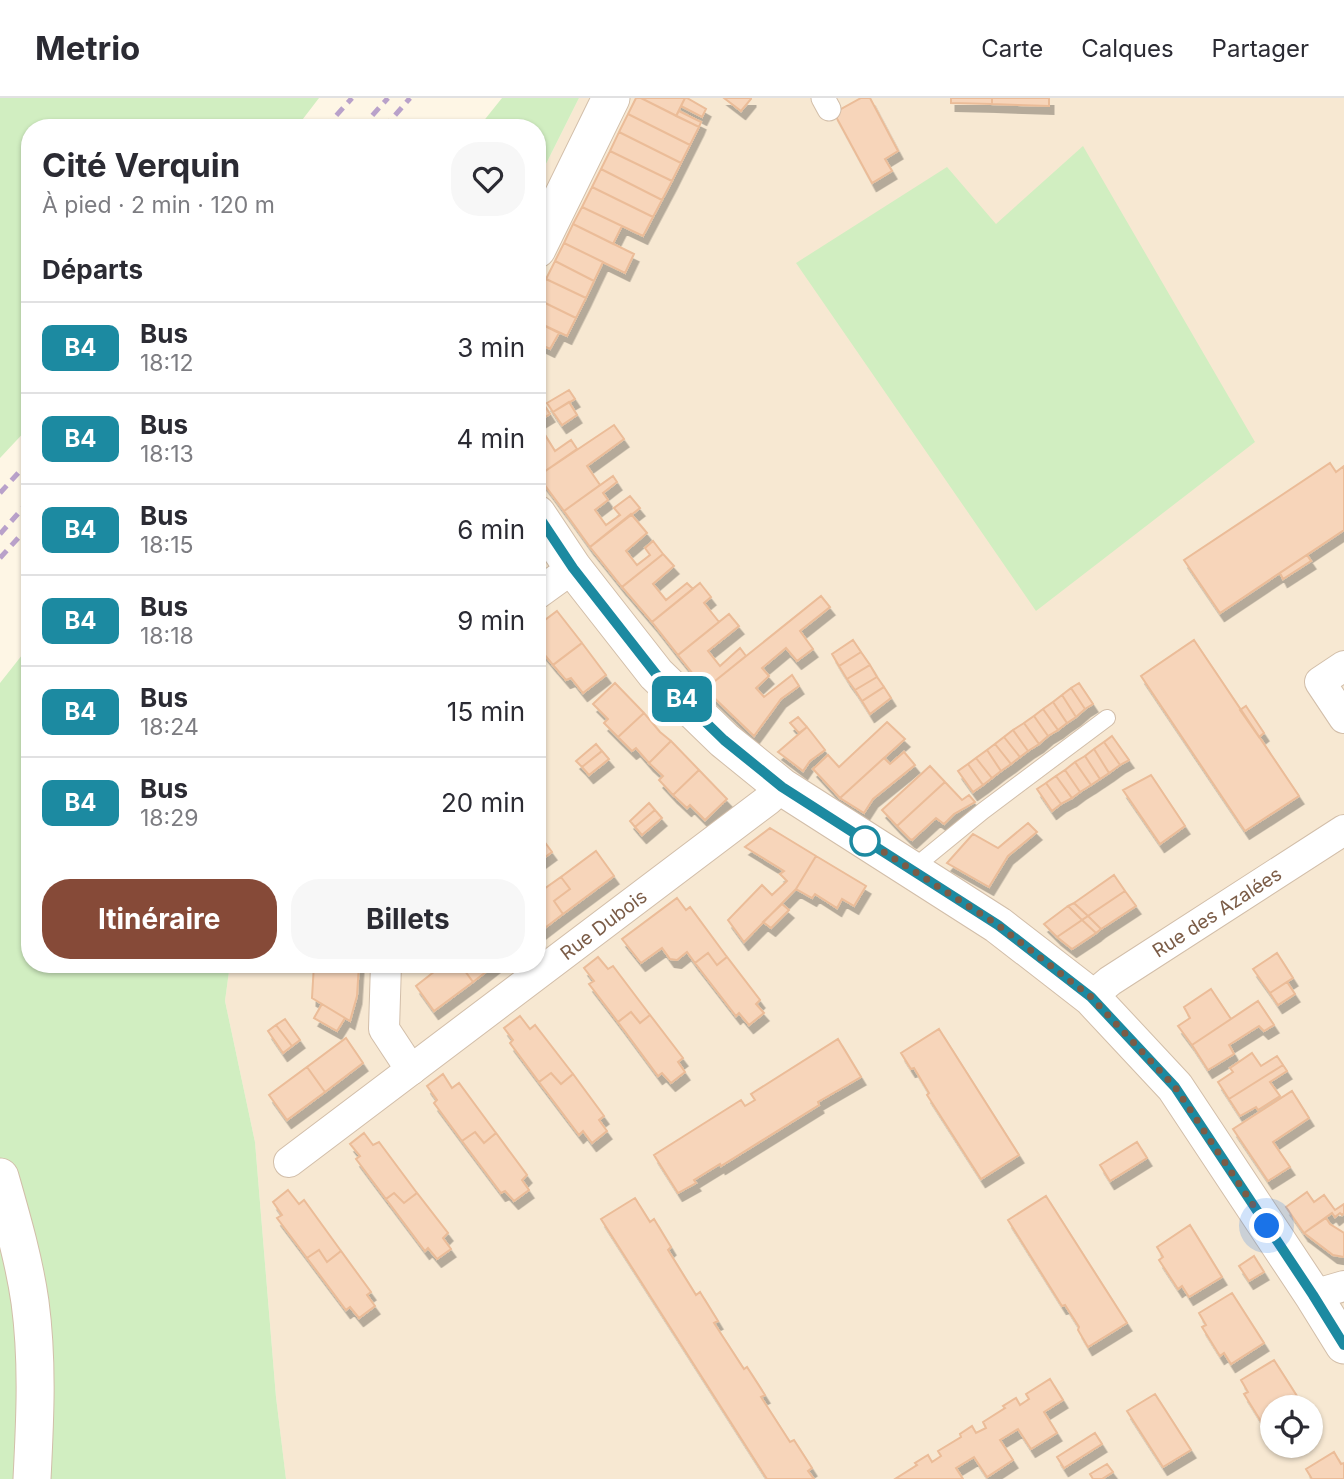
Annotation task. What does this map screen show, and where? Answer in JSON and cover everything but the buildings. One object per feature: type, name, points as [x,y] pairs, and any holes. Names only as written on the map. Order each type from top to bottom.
[{"type":"street","points":[[546,231],[611,98]]},
{"type":"street","points":[[546,528],[573,568],[656,674],[724,740],[782,787],[998,925],[1091,997],[1175,1087],[1329,1290],[1344,1345]]},
{"type":"street","points":[[546,588],[573,568]]},
{"type":"street","points":[[1344,666],[1321,682],[1344,718]]},
{"type":"street","name":"Rue Dubois","points":[[546,968],[782,787]]},
{"type":"street","name":"Rue des Azalées","points":[[1091,997],[1110,981],[1344,830]]},
{"type":"street","points":[[386,973],[384,1030],[411,1070]]},
{"type":"street","name":"Rue Dubois","points":[[289,1162],[539,973]]},
{"type":"street","points":[[0,1178],[17,1238],[30,1302],[36,1408],[32,1479]]},
{"type":"lane","points":[[912,869],[983,811],[1107,718]]},
{"type":"shaded area","points":[[579,98],[1344,98],[1344,1479],[286,1479],[276,1397],[255,1142],[225,1001],[229,973],[546,973],[546,164]]},
{"type":"green space","points":[[0,98],[319,98],[303,119],[21,119],[21,436],[0,458]]},
{"type":"green space","points":[[502,98],[579,98],[546,164],[546,119],[485,119]]},
{"type":"green space","points":[[1083,146],[1255,442],[1036,611],[796,263],[947,167],[996,224]]},
{"type":"green space","points":[[21,656],[21,973],[229,973],[225,1001],[255,1142],[276,1397],[286,1479],[0,1479],[0,683]]},
{"type":"railway","points":[[333,119],[352,98]]},
{"type":"railway","points":[[369,119],[388,98]]},
{"type":"railway","points":[[392,119],[410,98]]},
{"type":"railway","points":[[0,493],[21,470]]},
{"type":"railway","points":[[0,534],[21,510]]},
{"type":"railway","points":[[0,558],[21,535]]},
{"type":"bus line","name":"B4","points":[[546,528],[573,568],[656,674],[724,740],[782,787],[998,925],[1091,997],[1175,1087],[1344,1345]]},
{"type":"route","points":[[865,841],[859,836],[998,925],[1091,997],[1175,1087],[1267,1226]]}]
